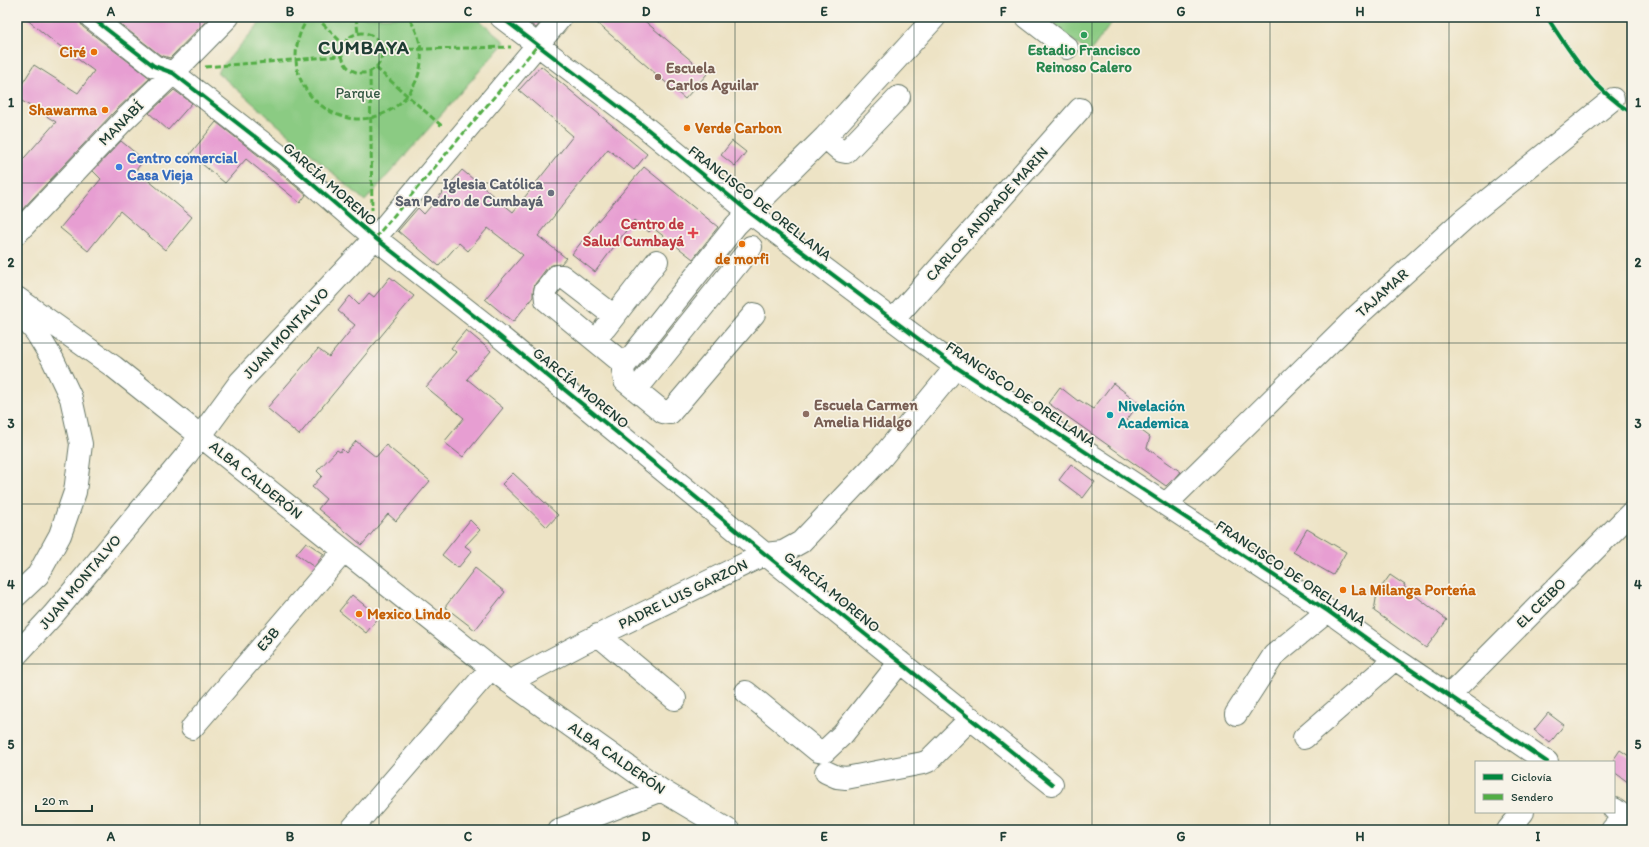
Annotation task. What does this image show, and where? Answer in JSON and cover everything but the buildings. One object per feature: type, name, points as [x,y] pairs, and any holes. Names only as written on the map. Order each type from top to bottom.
[{"type":"street","name":"GARCÍA MORENO","points":[[91,17],[154,66],[173,73],[281,157],[375,238],[487,326],[765,554],[1052,784]]},
{"type":"street","name":"MANABÍ","points":[[17,233],[123,121],[228,17]]},
{"type":"street","name":"FRANCISCO DE ORELLANA","points":[[501,17],[640,123],[749,212],[894,319],[956,367],[1328,611],[1395,659],[1546,761]]},
{"type":"street","name":"JUAN MONTALVO","points":[[17,654],[53,615],[202,435],[240,382],[375,238],[561,17]]},
{"type":"street","points":[[754,314],[670,413],[663,412],[625,381],[623,370],[625,365],[736,225],[825,137],[935,17]]},
{"type":"street","points":[[1027,17],[1067,48]]},
{"type":"street","points":[[825,137],[841,150],[846,152],[899,97]]},
{"type":"street","name":"TAJAMAR","points":[[1166,504],[1368,305],[1463,220],[1613,99]]},
{"type":"street","name":"CARLOS ANDRADE MARIN","points":[[894,319],[1080,109]]},
{"type":"street","points":[[636,390],[751,247]]},
{"type":"street","points":[[595,340],[657,260]]},
{"type":"street","points":[[614,316],[562,276],[557,276],[549,284],[545,291],[546,300],[625,365]]},
{"type":"street","name":"ALBA CALDERÓN","points":[[17,298],[114,367],[202,435],[344,551],[509,682],[661,790],[728,830]]},
{"type":"street","points":[[17,310],[36,332],[53,360],[71,398],[80,444],[75,492],[60,535],[38,575],[17,595]]},
{"type":"street","name":"PADRE LUIS GARZON","points":[[509,682],[598,635],[765,554],[783,552],[801,542],[882,457],[956,367]]},
{"type":"street","name":"EL CEIBO","points":[[1450,695],[1632,512]]},
{"type":"street","name":"E3B","points":[[192,728],[344,551]]},
{"type":"street","points":[[1236,714],[1274,655],[1328,611]]},
{"type":"street","points":[[598,635],[675,698]]},
{"type":"street","points":[[1304,738],[1395,659]]},
{"type":"street","points":[[746,692],[818,751],[824,752],[843,734],[900,662]]},
{"type":"street","points":[[351,830],[491,668]]},
{"type":"street","points":[[826,772],[837,777],[846,778],[923,763],[934,757],[970,718]]},
{"type":"street","points":[[558,830],[661,790]]},
{"type":"street","points":[[1508,830],[1522,813]]},
{"type":"green space","name":"Parque","points":[[265,17],[476,17],[505,42],[365,201],[217,72]]},
{"type":"green space","name":"Estadio Francisco Reinoso Calero","points":[[1042,17],[1116,17],[1089,53]]},
{"type":"marked path","points":[[309,17],[302,29],[296,55],[297,69],[303,85],[313,99],[322,106],[343,117],[365,119],[385,113],[402,101],[415,84],[421,63],[419,41],[408,17]]},
{"type":"marked path","points":[[316,17],[343,44]]},
{"type":"marked path","points":[[356,17],[358,33]]},
{"type":"marked path","points":[[366,33],[373,36],[379,42],[382,53],[381,61],[373,70],[366,73],[358,73],[351,70],[343,61],[342,49],[345,42],[354,34],[366,33]]},
{"type":"marked path","points":[[375,238],[538,45]]},
{"type":"marked path","points":[[382,50],[511,47]]},
{"type":"marked path","points":[[205,67],[341,56]]},
{"type":"marked path","points":[[376,68],[443,127]]},
{"type":"marked path","points":[[370,72],[372,210]]},
{"type":"cycle path","points":[[91,17],[154,66],[173,73],[281,157],[375,238],[487,326],[765,554],[1052,784]]},
{"type":"cycle path","points":[[501,17],[640,123],[749,212],[956,367],[1328,611],[1395,659],[1546,761]]},
{"type":"cycle path","points":[[1547,17],[1584,70],[1606,94],[1632,113]]},
{"type":"place","name":"Estadio Francisco Reinoso Calero","points":[[1084,35]]},
{"type":"place","name":"Ciré","points":[[94,52]]},
{"type":"place","name":"Escuela Carlos Aguilar","points":[[658,77]]},
{"type":"place","name":"Shawarma","points":[[105,110]]},
{"type":"place","name":"Verde Carbon","points":[[687,128]]},
{"type":"place","name":"Centro comercial Casa Vieja","points":[[119,167]]},
{"type":"place","name":"Iglesia Católica San Pedro de Cumbayá","points":[[551,193]]},
{"type":"place","name":"Centro de Salud Cumbayá","points":[[693,233]]},
{"type":"place","name":"de morfi","points":[[742,244]]},
{"type":"place","name":"Escuela Carmen Amelia Hidalgo","points":[[806,414]]},
{"type":"place","name":"Nivelación Academica","points":[[1110,415]]},
{"type":"place","name":"La Milanga Porteńa","points":[[1343,590]]},
{"type":"place","name":"Mexico Lindo","points":[[359,614]]},
{"type":"district","name":"CUMBAYA","points":[[364,47]]}]
